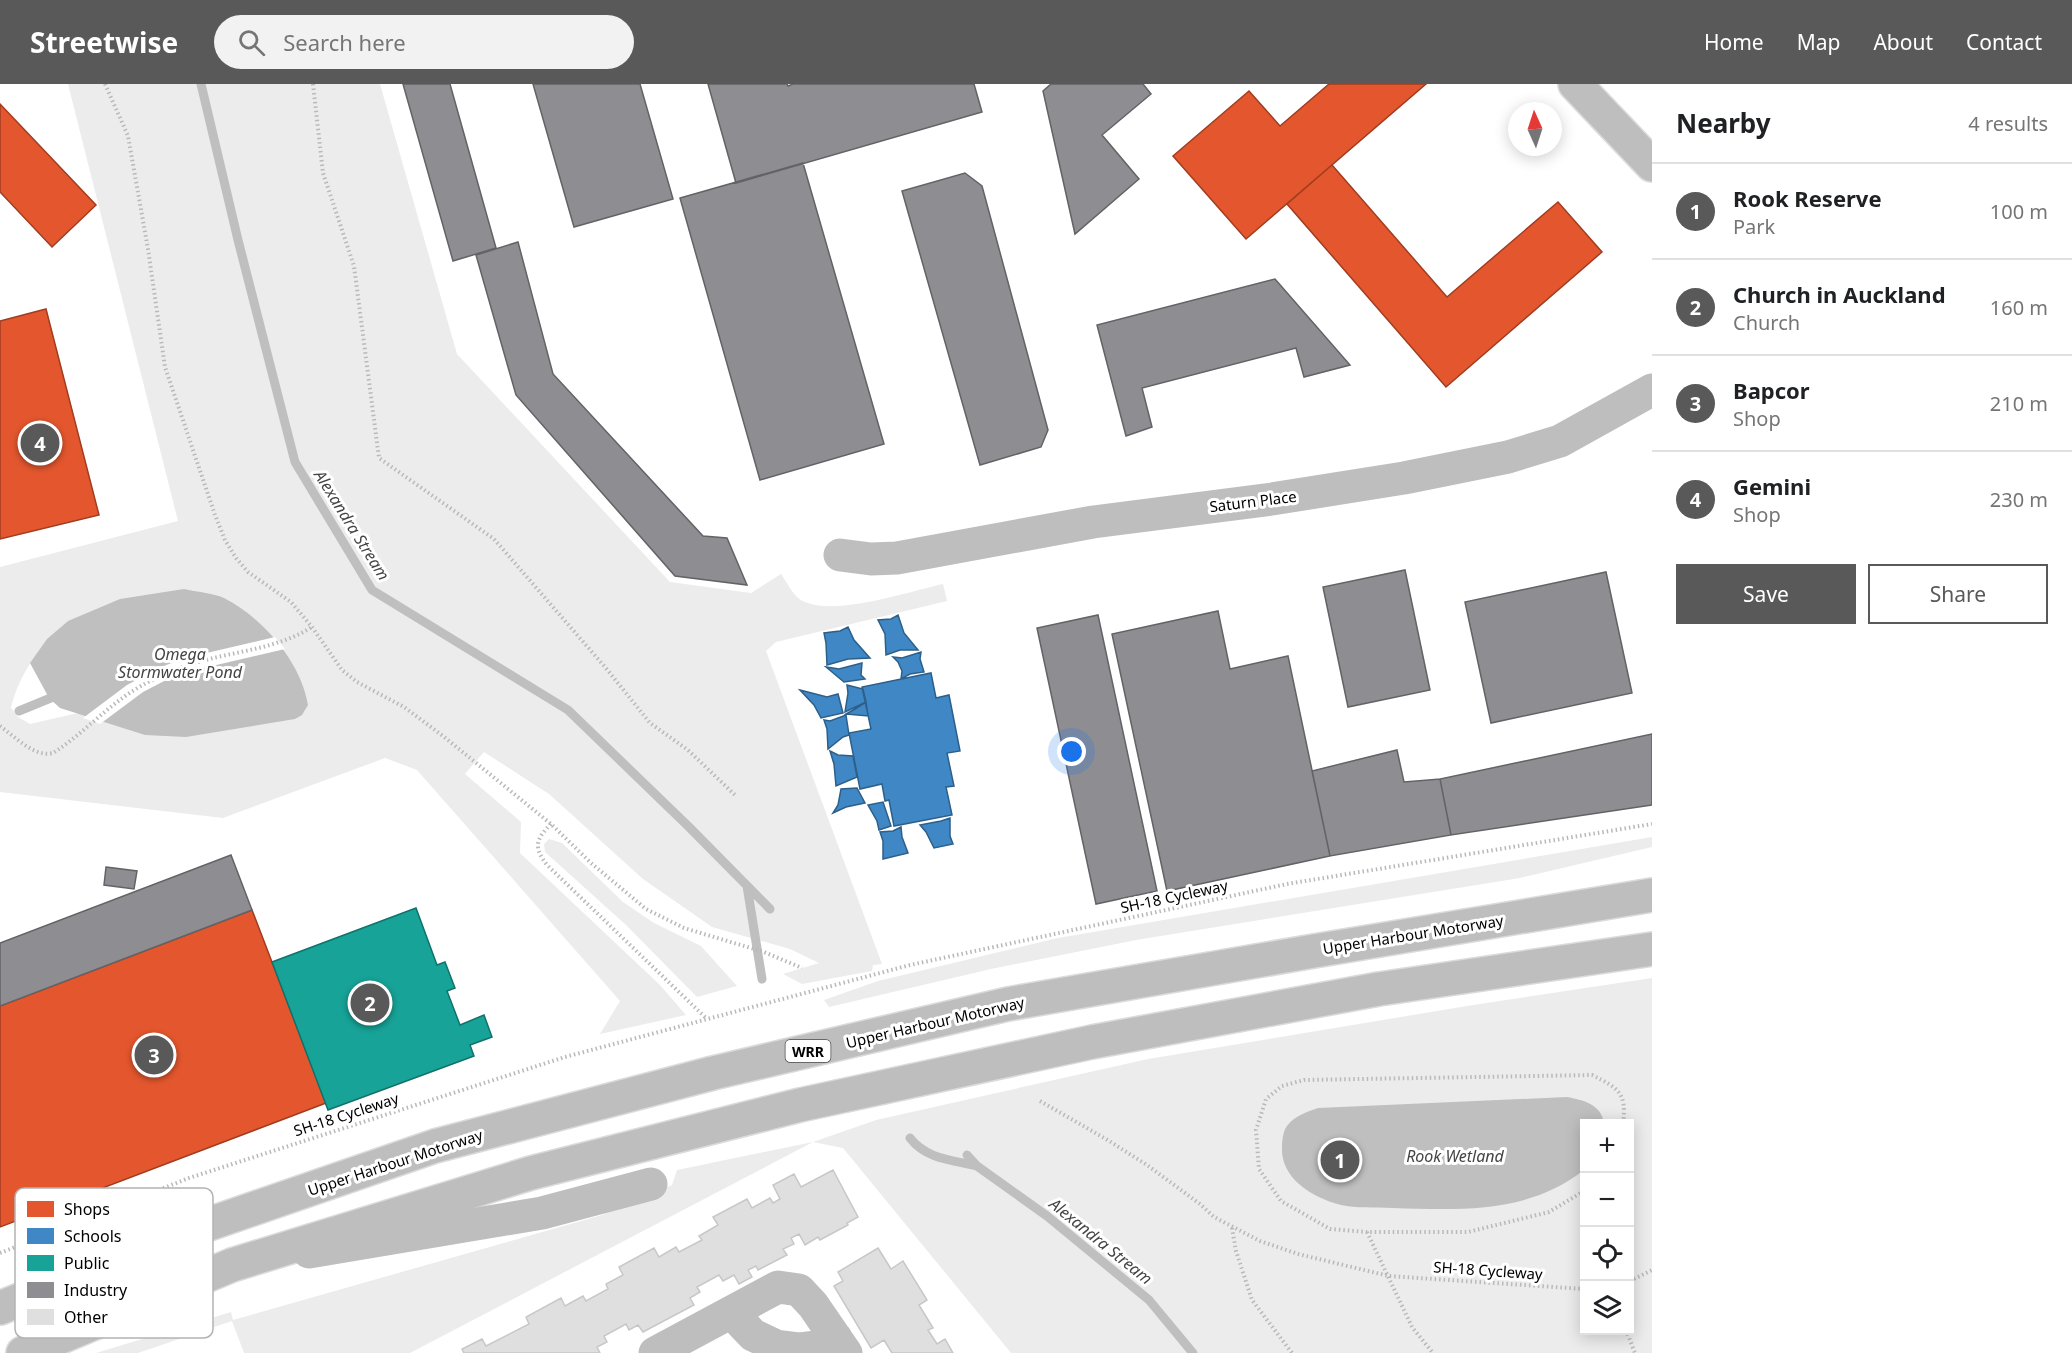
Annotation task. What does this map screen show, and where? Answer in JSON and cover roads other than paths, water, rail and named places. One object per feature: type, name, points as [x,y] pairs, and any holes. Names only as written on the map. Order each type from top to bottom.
[{"type":"main road","points":[[1575,84],[1652,165]]},
{"type":"main road","name":"Saturn Place","points":[[840,555],[871,559],[897,558],[1093,522],[1272,499],[1444,471],[1508,457],[1560,441],[1652,390]]},
{"type":"main road","name":"Upper Harbour Motorway","points":[[213,1223],[435,1146],[713,1073],[1008,1004],[1649,895]]},
{"type":"main road","points":[[213,1273],[232,1265],[531,1173],[800,1105],[1092,1042],[1378,989],[1652,950]]},
{"type":"main road","points":[[232,1265],[542,1213],[651,1184]]},
{"type":"main road","points":[[656,1353],[778,1287],[799,1290],[813,1305],[841,1346]]},
{"type":"main road","name":"Upper Harbour Motorway","points":[[0,1308],[15,1302]]},
{"type":"main road","points":[[732,1313],[753,1335],[776,1346],[800,1349],[841,1346]]},
{"type":"main road","points":[[23,1353],[59,1338]]},
{"type":"water","name":"Omega Stormwater Pond","points":[[184,589],[224,598],[253,617],[266,629],[289,658],[304,689],[308,705],[302,715],[295,719],[186,737],[145,735],[60,708],[49,698],[30,663],[47,639],[68,621],[120,599]]},
{"type":"water","name":"Rook Wetland","points":[[1567,1097],[1595,1107],[1603,1119],[1580,1119],[1580,1173],[1540,1195],[1517,1202],[1468,1208],[1363,1207],[1341,1205],[1315,1195],[1298,1183],[1286,1168],[1282,1148],[1287,1126],[1297,1117],[1318,1108]]},
{"type":"waterway","name":"Alexandra Stream","points":[[201,84],[295,462],[372,590],[568,710],[770,909]]},
{"type":"waterway","points":[[19,711],[58,695]]},
{"type":"waterway","name":"Alexandra Stream","points":[[747,886],[762,979]]},
{"type":"waterway","name":"Alexandra Stream","points":[[910,1138],[916,1145],[932,1155],[977,1166]]},
{"type":"waterway","name":"Alexandra Stream","points":[[967,1155],[977,1166],[1047,1216],[1149,1300],[1193,1353]]},
{"type":"place","name":"Gemini","points":[[40,443]]},
{"type":"place","name":"Church in Auckland","points":[[370,1003]]},
{"type":"place","name":"Bapcor","points":[[154,1055]]},
{"type":"place","name":"Rook Reserve","points":[[1340,1160]]}]
